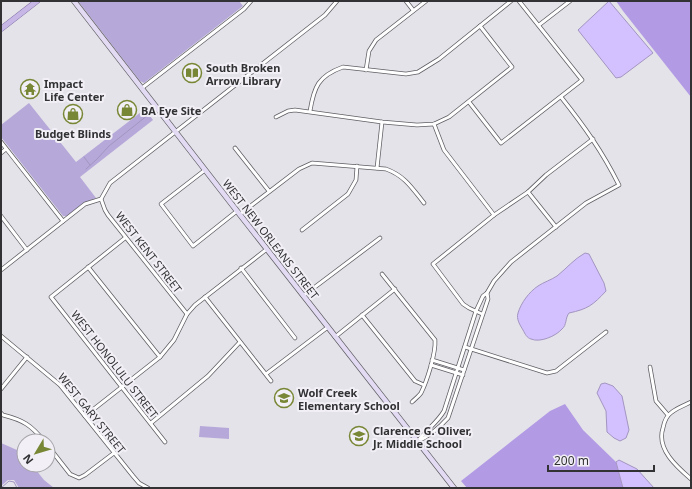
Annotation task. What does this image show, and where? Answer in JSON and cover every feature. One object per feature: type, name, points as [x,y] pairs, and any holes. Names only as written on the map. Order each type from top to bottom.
[{"type":"main road","points":[[1,29],[37,1]]},
{"type":"street","name":"WEST NEW ORLEANS STREET","points":[[74,1],[454,488]]},
{"type":"street","points":[[142,88],[244,9],[251,1]]},
{"type":"street","points":[[1,270],[85,204],[102,199],[110,183],[325,15],[337,1]]},
{"type":"street","points":[[406,1],[413,10]]},
{"type":"street","points":[[366,70],[369,51],[376,40],[426,1]]},
{"type":"street","points":[[310,112],[316,85],[334,70],[343,67],[406,74],[418,72],[439,59],[512,1]]},
{"type":"street","points":[[469,102],[501,143],[582,80],[520,1]]},
{"type":"street","points":[[539,25],[570,1]]},
{"type":"street","points":[[276,116],[288,111],[310,112],[382,122],[417,125],[434,124],[449,117],[512,67],[480,26]]},
{"type":"street","points":[[418,441],[424,432],[440,418],[447,403],[476,311],[483,296],[487,293],[494,281],[512,262],[586,203],[619,184],[608,162],[593,139],[561,97]]},
{"type":"street","points":[[377,168],[382,122]]},
{"type":"street","points":[[434,124],[444,150],[494,215]]},
{"type":"street","points":[[482,314],[462,304],[433,264],[494,215],[528,192],[546,175],[593,139]]},
{"type":"street","points":[[1,142],[63,221]]},
{"type":"street","points":[[235,148],[269,191]]},
{"type":"street","points":[[1,153],[6,149]]},
{"type":"street","points":[[205,170],[161,204],[193,246],[299,169],[312,163],[386,169],[402,176],[424,203]]},
{"type":"street","points":[[302,230],[348,194],[356,180],[357,166]]},
{"type":"street","points":[[528,192],[556,228]]},
{"type":"street","name":"WEST KENT STREET","points":[[102,199],[105,210],[125,238],[186,314]]},
{"type":"street","points":[[1,216],[27,250]]},
{"type":"street","points":[[125,238],[88,267],[160,357]]},
{"type":"street","points":[[303,296],[380,238]]},
{"type":"street","points":[[85,416],[160,357],[174,340],[186,314],[241,268],[267,249]]},
{"type":"street","name":"WEST HONOLULU STREET","points":[[88,267],[51,297],[165,442]]},
{"type":"street","points":[[241,268],[295,338]]},
{"type":"street","points":[[382,274],[435,340],[436,348],[424,385],[420,393],[412,402]]},
{"type":"street","points":[[335,336],[395,289]]},
{"type":"street","points":[[418,441],[427,437],[448,418],[488,299],[487,293]]},
{"type":"street","points":[[205,297],[271,381]]},
{"type":"street","points":[[362,315],[405,370],[415,381],[424,385]]},
{"type":"street","points":[[266,374],[328,327]]},
{"type":"street","points":[[465,347],[547,373],[556,371],[606,332]]},
{"type":"street","name":"WEST GARY STREET","points":[[1,336],[60,385],[136,480],[147,488]]},
{"type":"street","points":[[151,424],[208,376],[240,342]]},
{"type":"street","points":[[1,389],[27,357]]},
{"type":"street","points":[[432,360],[464,370]]},
{"type":"street","points":[[443,369],[445,364]]},
{"type":"street","points":[[431,365],[463,375]]},
{"type":"street","points":[[650,367],[656,401],[668,415]]},
{"type":"street","points":[[691,402],[676,409],[666,417],[661,436],[663,446],[677,466],[691,479]]},
{"type":"street","points":[[1,413],[19,419],[30,425],[37,433]]},
{"type":"street","points":[[440,418],[444,423]]},
{"type":"street","points":[[56,456],[70,474],[76,477],[85,475],[114,453]]},
{"type":"street","points":[[687,476],[691,472]]},
{"type":"shaded area","points":[[78,1],[239,1],[243,6],[144,83],[140,81]]},
{"type":"shaded area","points":[[609,1],[653,53],[621,77],[616,78],[578,30]]},
{"type":"shaded area","points":[[616,1],[691,1],[691,97],[623,11]]},
{"type":"shaded area","points":[[29,103],[76,162],[145,109],[153,120],[80,177],[96,198],[83,203],[67,216],[63,216],[1,137],[1,125]]},
{"type":"shaded area","points":[[585,253],[589,254],[604,283],[606,291],[590,306],[569,313],[564,327],[556,334],[539,340],[528,338],[519,322],[518,317],[519,309],[523,302],[535,288],[557,276]]},
{"type":"shaded area","points":[[605,383],[613,386],[622,396],[629,430],[626,438],[620,441],[607,432],[606,411],[597,393],[601,384]]},
{"type":"shaded area","points":[[565,404],[583,430],[616,462],[623,488],[467,488],[461,481],[550,411]]},
{"type":"shaded area","points":[[200,426],[229,428],[229,439],[199,437]]},
{"type":"shaded area","points":[[1,443],[16,450],[16,473],[38,473],[54,488],[19,488],[14,480],[8,480],[1,486]]},
{"type":"shaded area","points":[[619,460],[637,469],[654,488],[623,488],[616,462]]},
{"type":"waterway","points":[[141,113],[144,117]]},
{"type":"waterway","points":[[86,169],[109,146],[148,115]]},
{"type":"waterway","points":[[84,157],[90,165]]},
{"type":"waterway","points":[[1,488],[9,481],[14,482],[17,488]]},
{"type":"place","name":"South Broken Arrow Library","points":[[192,73]]},
{"type":"place","name":"Impact Life Center","points":[[30,89]]},
{"type":"place","name":"BA Eye Site","points":[[127,110]]},
{"type":"place","name":"Budget Blinds","points":[[73,114]]},
{"type":"place","name":"Wolf Creek Elementary School","points":[[284,398]]},
{"type":"place","name":"Clarence G. Oliver, Jr. Middle School","points":[[359,436]]}]
